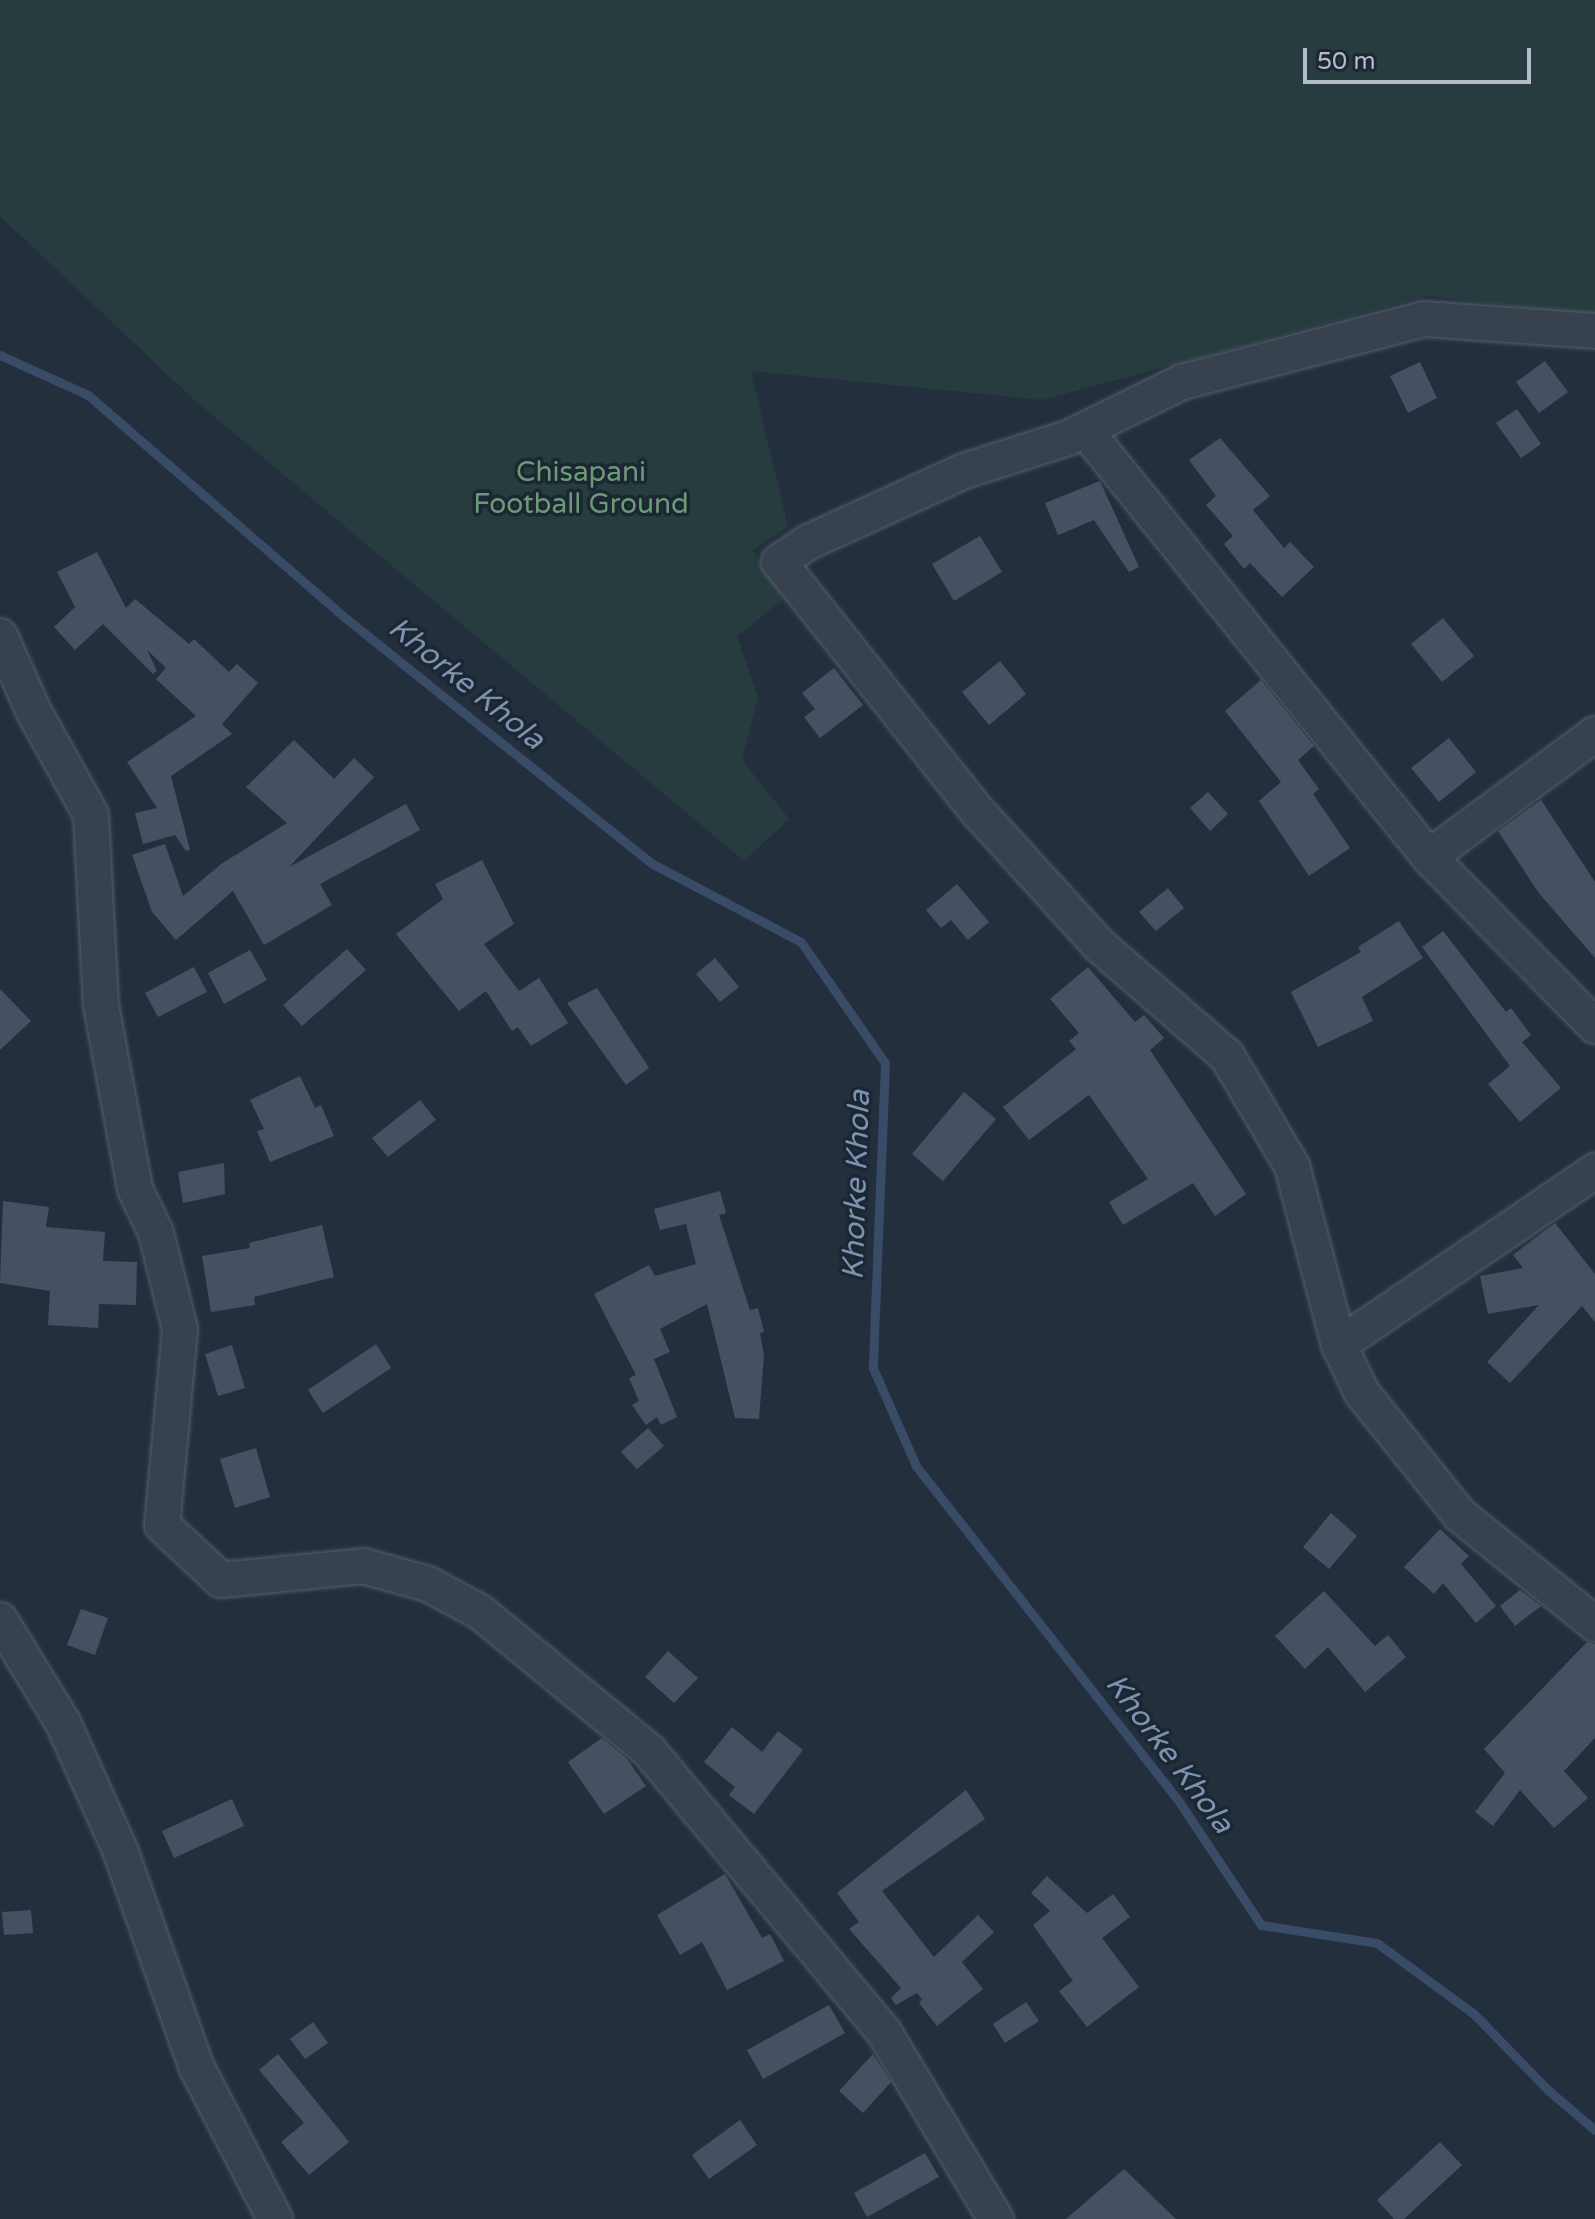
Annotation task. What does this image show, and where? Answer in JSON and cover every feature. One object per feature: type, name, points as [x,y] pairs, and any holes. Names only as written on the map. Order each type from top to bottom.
[{"type":"street","points":[[1595,331],[1424,319],[1182,382],[1086,431],[964,471],[807,543],[779,562],[989,824],[1098,944],[1227,1056],[1292,1166],[1339,1345],[1362,1393],[1460,1515],[1595,1624]]},
{"type":"street","points":[[1086,431],[1429,857],[1595,1026]]},
{"type":"street","points":[[0,636],[91,815],[101,1005],[135,1189],[156,1233],[180,1329],[162,1525],[221,1580],[363,1566],[428,1584],[480,1612],[649,1751],[884,2032],[996,2219]]},
{"type":"street","points":[[1429,857],[1595,734]]},
{"type":"street","points":[[1339,1345],[1595,1171]]},
{"type":"street","points":[[0,1620],[63,1723],[120,1850],[196,2066],[275,2219]]},
{"type":"green space","name":"Chisapani Football Ground","points":[[0,0],[1595,0],[1595,316],[1428,296],[1042,400],[751,371],[788,527],[753,550],[784,599],[737,636],[758,697],[742,760],[789,819],[744,861],[192,398],[0,216]]},
{"type":"building","points":[[1545,361],[1568,392],[1539,413],[1516,382]]},
{"type":"building","points":[[1420,362],[1437,398],[1408,413],[1390,376]]},
{"type":"building","points":[[1517,409],[1541,444],[1521,458],[1496,423]]},
{"type":"building","points":[[1220,438],[1270,496],[1253,510],[1284,548],[1290,542],[1314,567],[1282,597],[1250,563],[1244,569],[1224,544],[1233,536],[1206,505],[1216,496],[1189,460]]},
{"type":"building","points":[[1100,481],[1139,567],[1129,572],[1094,520],[1058,535],[1045,503]]},
{"type":"building","points":[[980,536],[1002,572],[954,601],[932,564]]},
{"type":"building","points":[[97,552],[126,608],[135,599],[189,644],[194,639],[229,672],[237,664],[258,683],[222,724],[232,734],[171,776],[190,850],[186,851],[175,835],[143,844],[135,813],[157,808],[127,762],[196,716],[156,679],[166,668],[147,650],[157,671],[153,674],[103,624],[75,650],[54,627],[75,607],[57,572]]},
{"type":"building","points":[[1443,618],[1474,656],[1442,682],[1411,644]]},
{"type":"building","points":[[1000,661],[1026,694],[989,725],[962,692]]},
{"type":"building","points":[[834,668],[863,705],[820,738],[804,717],[815,709],[802,693]]},
{"type":"building","points":[[1261,680],[1314,746],[1298,760],[1319,789],[1313,794],[1350,848],[1309,876],[1259,801],[1281,782],[1225,711]]},
{"type":"building","points":[[1449,738],[1476,772],[1439,802],[1411,768]]},
{"type":"building","points":[[294,740],[334,779],[354,758],[374,777],[289,867],[406,804],[420,830],[320,884],[332,905],[264,945],[233,891],[176,940],[152,912],[132,855],[165,844],[183,896],[221,864],[287,823],[246,787]]},
{"type":"building","points":[[1208,792],[1228,814],[1210,831],[1190,808]]},
{"type":"building","points":[[1541,800],[1595,882],[1595,958],[1538,892],[1498,831]]},
{"type":"building","points":[[482,860],[514,924],[484,944],[519,991],[539,978],[568,1023],[531,1046],[518,1027],[512,1031],[486,991],[459,1011],[396,934],[443,899],[435,884]]},
{"type":"building","points":[[957,884],[989,922],[968,940],[951,920],[941,928],[926,910]]},
{"type":"building","points":[[1168,888],[1184,908],[1156,931],[1139,912]]},
{"type":"building","points":[[1399,921],[1423,958],[1362,997],[1373,1021],[1318,1047],[1291,992],[1361,952],[1358,947]]},
{"type":"building","points":[[1443,931],[1506,1012],[1511,1008],[1531,1035],[1522,1042],[1561,1088],[1520,1122],[1488,1084],[1510,1066],[1422,947]]},
{"type":"building","points":[[347,949],[366,970],[302,1026],[283,1005]]},
{"type":"building","points":[[250,950],[267,980],[224,1004],[208,973]]},
{"type":"building","points":[[715,958],[739,987],[720,1002],[696,974]]},
{"type":"building","points":[[194,967],[207,992],[158,1017],[145,993]]},
{"type":"building","points":[[1088,967],[1135,1022],[1144,1015],[1164,1038],[1150,1050],[1246,1194],[1215,1216],[1193,1183],[1123,1225],[1109,1202],[1148,1179],[1089,1095],[1029,1140],[1003,1107],[1076,1049],[1069,1041],[1079,1033],[1050,999]]},
{"type":"building","points":[[597,988],[649,1068],[626,1085],[567,1003]]},
{"type":"building","points":[[0,989],[31,1021],[0,1050]]},
{"type":"building","points":[[300,1076],[315,1108],[321,1105],[334,1136],[270,1162],[257,1131],[264,1129],[250,1100]]},
{"type":"building","points":[[964,1092],[996,1119],[943,1181],[912,1154]]},
{"type":"building","points":[[420,1100],[436,1120],[388,1157],[372,1138]]},
{"type":"building","points":[[224,1163],[225,1194],[183,1203],[178,1172]]},
{"type":"building","points":[[720,1191],[726,1213],[719,1215],[750,1310],[758,1308],[764,1332],[760,1333],[764,1356],[759,1419],[735,1418],[707,1304],[660,1329],[670,1352],[654,1359],[677,1417],[661,1425],[657,1417],[646,1425],[632,1405],[639,1401],[629,1378],[636,1375],[594,1294],[649,1265],[655,1276],[696,1264],[686,1224],[660,1230],[654,1209]]},
{"type":"building","points":[[3,1201],[49,1207],[46,1227],[105,1232],[103,1261],[137,1262],[136,1305],[99,1304],[98,1328],[48,1325],[50,1291],[0,1283]]},
{"type":"building","points":[[1555,1223],[1595,1274],[1595,1322],[1582,1306],[1510,1383],[1487,1362],[1539,1305],[1488,1314],[1480,1276],[1523,1268],[1513,1255]]},
{"type":"building","points":[[322,1225],[334,1277],[254,1297],[255,1305],[211,1312],[202,1256],[250,1248],[249,1243]]},
{"type":"building","points":[[376,1344],[391,1368],[323,1413],[308,1390]]},
{"type":"building","points":[[232,1345],[245,1388],[218,1396],[205,1354]]},
{"type":"building","points":[[648,1428],[664,1446],[637,1469],[621,1452]]},
{"type":"building","points":[[256,1448],[270,1497],[235,1508],[220,1459]]},
{"type":"building","points":[[1331,1513],[1357,1536],[1329,1569],[1303,1547]]},
{"type":"building","points":[[1440,1529],[1469,1556],[1461,1564],[1496,1606],[1476,1623],[1443,1583],[1434,1594],[1404,1567]]},
{"type":"building","points":[[1520,1590],[1541,1606],[1515,1626],[1500,1606]]},
{"type":"building","points":[[1324,1591],[1375,1646],[1388,1635],[1406,1657],[1365,1692],[1328,1647],[1305,1669],[1275,1636]]},
{"type":"building","points":[[81,1609],[108,1618],[95,1655],[67,1645]]},
{"type":"building","points":[[1587,1642],[1595,1644],[1595,1738],[1564,1771],[1588,1798],[1554,1828],[1520,1790],[1493,1826],[1475,1812],[1505,1773],[1484,1749]]},
{"type":"building","points":[[668,1651],[698,1678],[674,1703],[645,1677]]},
{"type":"building","points":[[732,1727],[762,1752],[778,1731],[803,1750],[754,1814],[729,1795],[735,1787],[704,1762]]},
{"type":"building","points":[[602,1738],[627,1759],[646,1786],[604,1814],[568,1762]]},
{"type":"building","points":[[966,1790],[985,1819],[882,1891],[934,1957],[978,1915],[994,1932],[962,1962],[983,1989],[937,2026],[919,2003],[926,1995],[922,1999],[917,1993],[896,2005],[891,1998],[901,1988],[849,1929],[859,1922],[837,1893]]},
{"type":"building","points":[[232,1799],[244,1826],[174,1858],[162,1831]]},
{"type":"building","points":[[725,1874],[762,1938],[770,1934],[784,1961],[727,1990],[702,1942],[680,1955],[657,1915]]},
{"type":"building","points":[[1047,1876],[1087,1913],[1113,1894],[1130,1917],[1102,1938],[1139,1987],[1087,2027],[1059,1991],[1073,1981],[1033,1925],[1050,1911],[1031,1893]]},
{"type":"building","points":[[31,1910],[33,1933],[4,1935],[2,1912]]},
{"type":"building","points":[[1026,2002],[1039,2021],[1005,2043],[993,2024]]},
{"type":"building","points":[[829,2005],[845,2033],[763,2079],[747,2050]]},
{"type":"building","points":[[313,2022],[328,2043],[305,2059],[290,2039]]},
{"type":"building","points":[[278,2054],[349,2142],[309,2175],[281,2142],[304,2123],[259,2070]]},
{"type":"building","points":[[873,2054],[891,2082],[863,2113],[839,2091]]},
{"type":"building","points":[[740,2120],[757,2145],[709,2179],[692,2155]]},
{"type":"building","points":[[1440,2142],[1462,2165],[1404,2219],[1394,2219],[1377,2200]]},
{"type":"building","points":[[925,2153],[939,2177],[867,2217],[854,2193]]},
{"type":"building","points":[[1124,2169],[1176,2219],[1066,2219]]},
{"type":"waterway","name":"Khorke Khola","points":[[0,355],[88,395],[343,616],[653,864],[801,942],[885,1063],[873,1368],[916,1466],[1180,1803],[1261,1925],[1377,1943],[1474,2014],[1549,2091],[1595,2130]]}]
